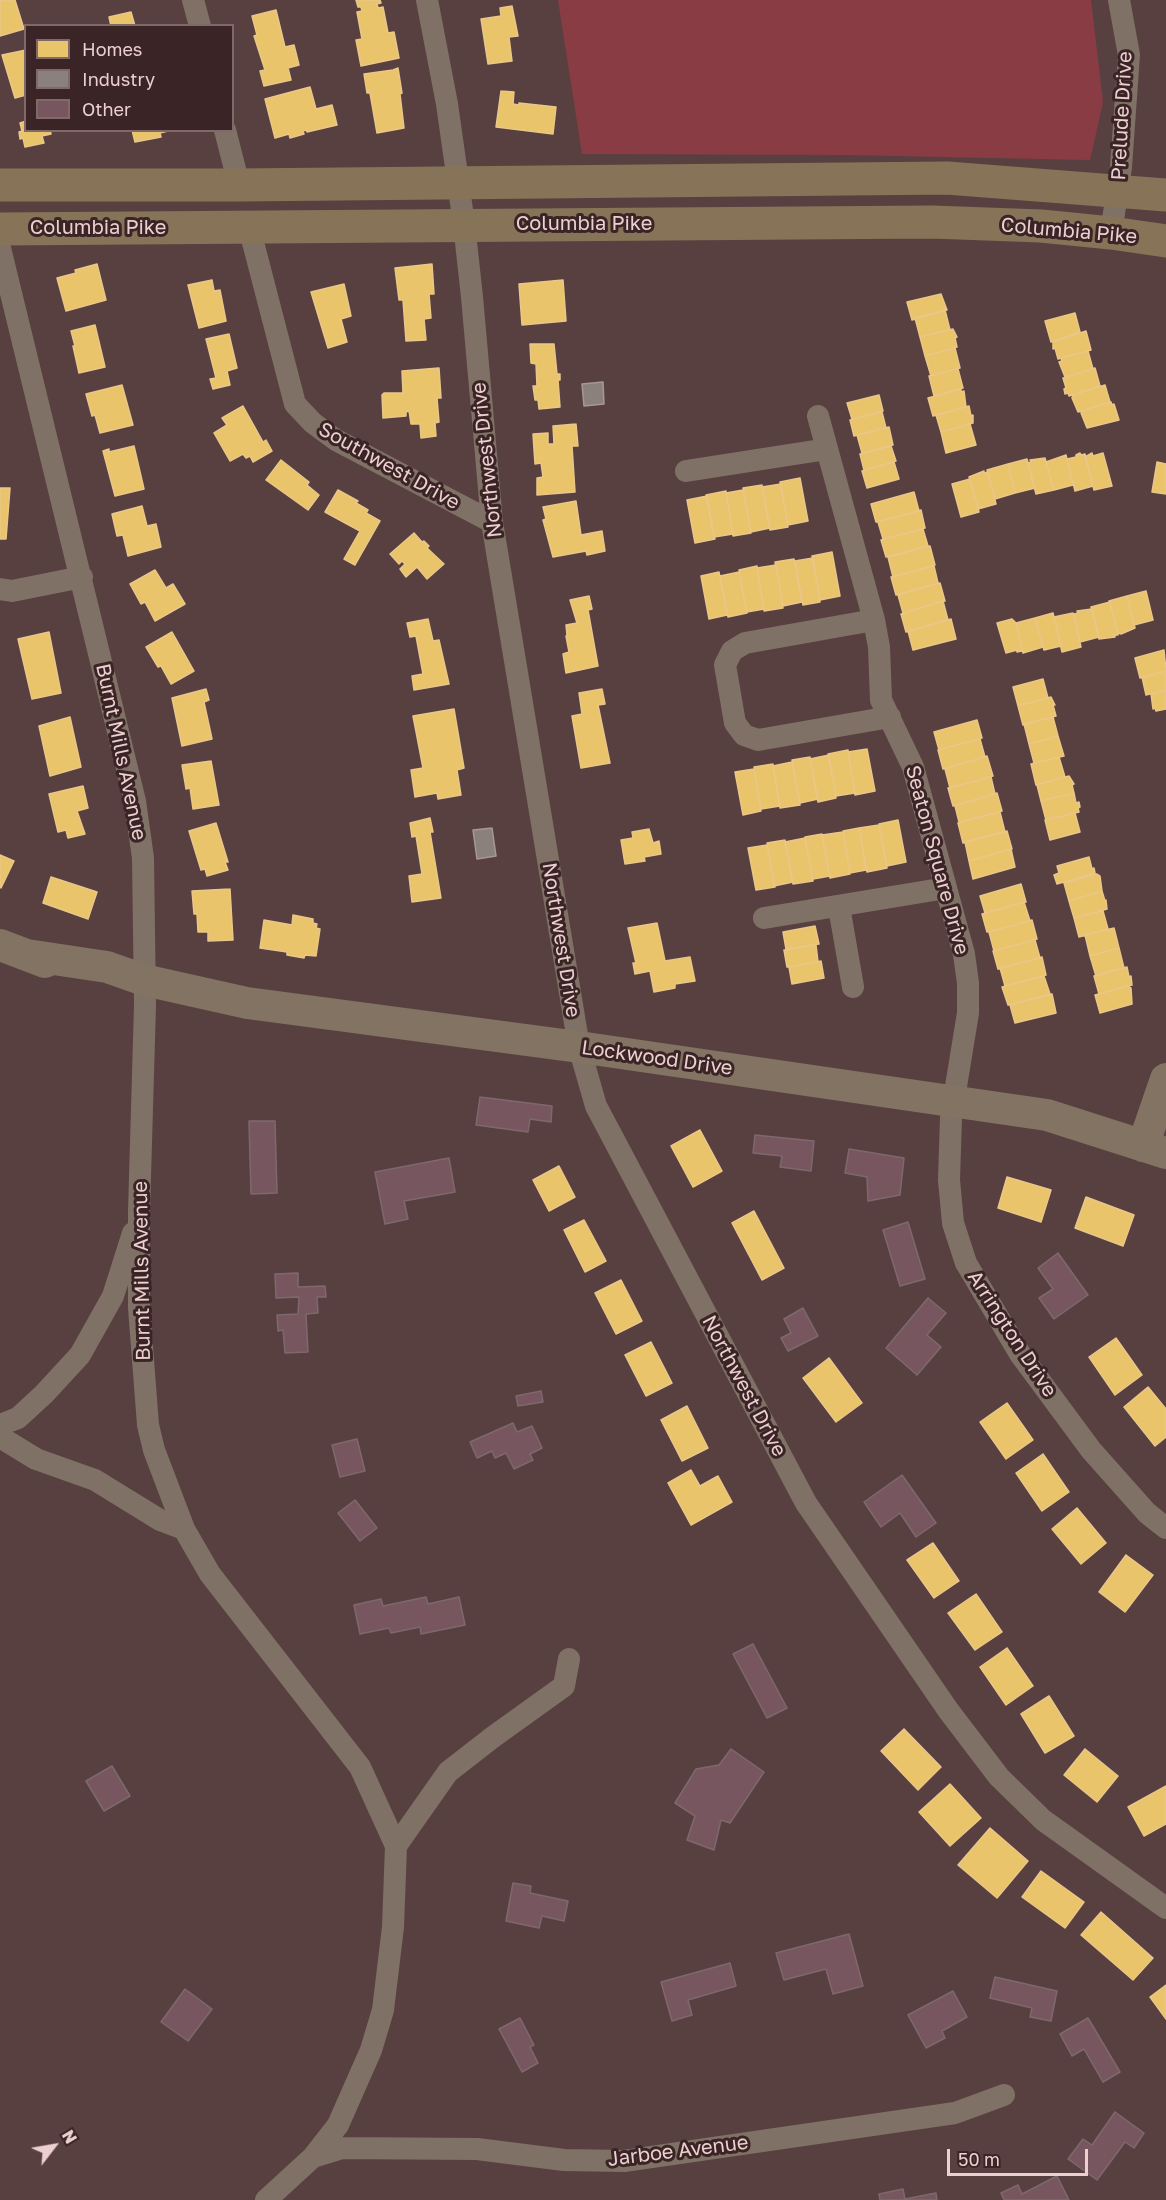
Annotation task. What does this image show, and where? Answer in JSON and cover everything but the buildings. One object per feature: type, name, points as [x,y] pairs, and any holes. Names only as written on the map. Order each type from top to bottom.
[{"type":"highway","points":[[0,184],[239,185],[947,178],[1118,189],[1166,195]]},
{"type":"highway","name":"Columbia Pike","points":[[0,229],[932,222],[1041,226],[1166,241]]},
{"type":"street","points":[[194,0],[200,24]]},
{"type":"street","name":"Northwest Drive","points":[[427,0],[447,104],[464,224],[492,522],[579,1047],[596,1106],[806,1503],[948,1710],[999,1777],[1043,1820],[1166,1907]]},
{"type":"street","name":"Prelude Drive","points":[[1111,233],[1126,115],[1129,55],[1119,0]]},
{"type":"street","points":[[226,132],[239,185]]},
{"type":"street","name":"Southwest Drive","points":[[249,226],[295,404],[313,423],[336,440],[492,522]]},
{"type":"street","name":"Burnt Mills Avenue","points":[[0,248],[135,801],[143,858],[144,980],[139,1308],[148,1425],[154,1450],[184,1529],[210,1574],[360,1767],[396,1846],[393,1927],[383,2010],[371,2050],[338,2124],[313,2157],[266,2200]]},
{"type":"street","name":"Seaton Square Drive","points":[[818,416],[874,621],[879,647],[881,700],[913,767],[964,954],[968,983],[968,1013],[953,1100]]},
{"type":"street","points":[[686,471],[827,449]]},
{"type":"street","points":[[0,589],[12,591],[81,578]]},
{"type":"street","points":[[874,621],[745,643],[732,651],[725,665],[735,723],[744,735],[758,740],[890,717]]},
{"type":"street","points":[[764,918],[946,888]]},
{"type":"street","points":[[838,907],[853,987]]},
{"type":"street","name":"Lockwood Drive","points":[[14,950],[103,983],[144,980],[247,1003],[953,1100],[1047,1115],[1155,1150]]},
{"type":"street","points":[[1155,1150],[1166,1079]]},
{"type":"street","name":"Arrington Drive","points":[[953,1100],[951,1202],[953,1223],[966,1263],[1020,1354],[1091,1450],[1146,1513],[1166,1528]]},
{"type":"street","points":[[0,1425],[18,1418],[80,1355],[113,1296],[139,1211]]},
{"type":"street","points":[[0,1437],[36,1459],[95,1480],[160,1520],[184,1529]]},
{"type":"street","points":[[396,1846],[448,1772],[564,1686],[569,1659]]},
{"type":"street","name":"Jarboe Avenue","points":[[313,2157],[342,2148],[465,2149],[564,2160],[624,2161],[956,2113],[1004,2095]]},
{"type":"shaded area","points":[[558,0],[1091,0],[1103,102],[1090,160],[848,155],[582,154]]}]
